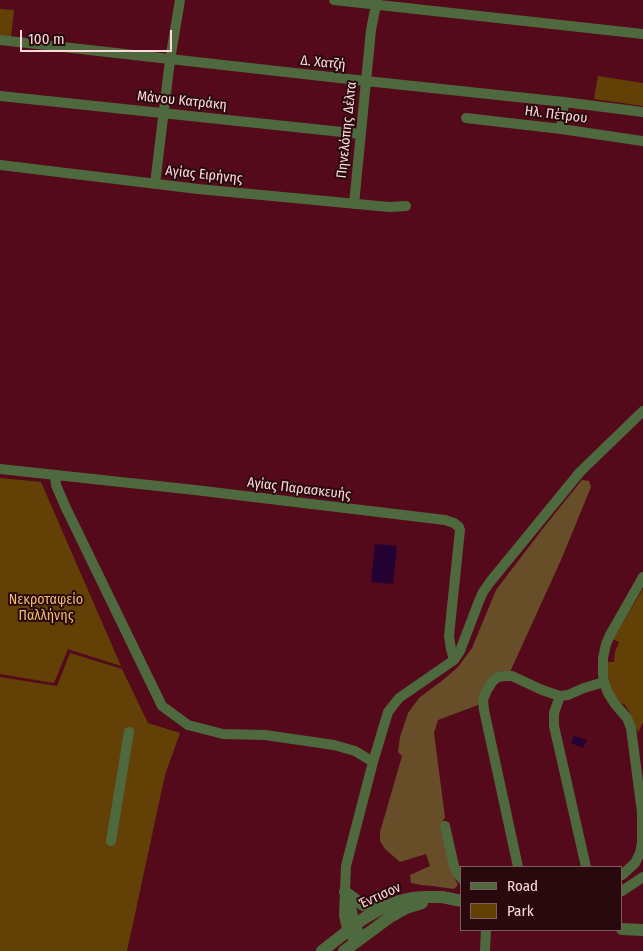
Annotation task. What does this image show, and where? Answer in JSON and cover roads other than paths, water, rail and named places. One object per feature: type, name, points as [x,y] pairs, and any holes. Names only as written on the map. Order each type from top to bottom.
[{"type":"street","points":[[155,184],[170,60],[180,0]]},
{"type":"street","points":[[334,0],[377,2],[643,34]]},
{"type":"street","name":"Πηνελόπης Δέλτα","points":[[354,204],[371,30],[377,2]]},
{"type":"street","name":"Δ. Χατζή","points":[[0,40],[643,112]]},
{"type":"street","name":"Μάνου Κατράκη","points":[[0,96],[361,134]]},
{"type":"street","points":[[561,129],[564,102]]},
{"type":"street","name":"Ηλ. Πέτρου","points":[[466,118],[643,141]]},
{"type":"street","name":"Αγίας Ειρήνης","points":[[0,165],[155,184],[389,208],[406,206]]},
{"type":"street","points":[[358,941],[352,927],[350,902],[346,892],[347,861],[372,762],[388,712],[394,703],[411,688],[454,660],[460,651],[479,602],[490,582],[580,472],[643,410]]},
{"type":"street","name":"Αγίας Παρασκευής","points":[[0,469],[454,522],[460,530],[449,636],[450,649],[454,660]]},
{"type":"street","points":[[55,475],[56,485],[65,506],[162,706],[188,725],[223,734],[265,735],[334,745],[355,751],[372,762]]},
{"type":"street","points":[[623,874],[635,863],[642,843],[639,753],[629,722],[610,698],[604,682],[603,658],[606,644],[614,626],[643,577]]},
{"type":"street","points":[[518,866],[484,710],[485,695],[492,682],[498,677],[509,676],[560,696],[604,682]]},
{"type":"street","points":[[560,696],[554,717],[555,731],[586,866]]},
{"type":"street","points":[[111,841],[129,732]]},
{"type":"street","points":[[445,826],[454,866],[460,877]]},
{"type":"street","points":[[623,889],[643,877]]},
{"type":"street","points":[[346,892],[363,905],[372,908],[382,908]]},
{"type":"street","name":"Έντισον","points":[[322,951],[371,914],[399,901],[433,897],[457,900]]},
{"type":"street","name":"Έντισον","points":[[344,951],[390,917],[411,906],[434,901],[457,900]]},
{"type":"street","points":[[623,929],[643,930]]},
{"type":"street","points":[[485,951],[486,931]]},
{"type":"park label","name":"Νεκροταφείο Παλλήνης","points":[[46,608]]}]
